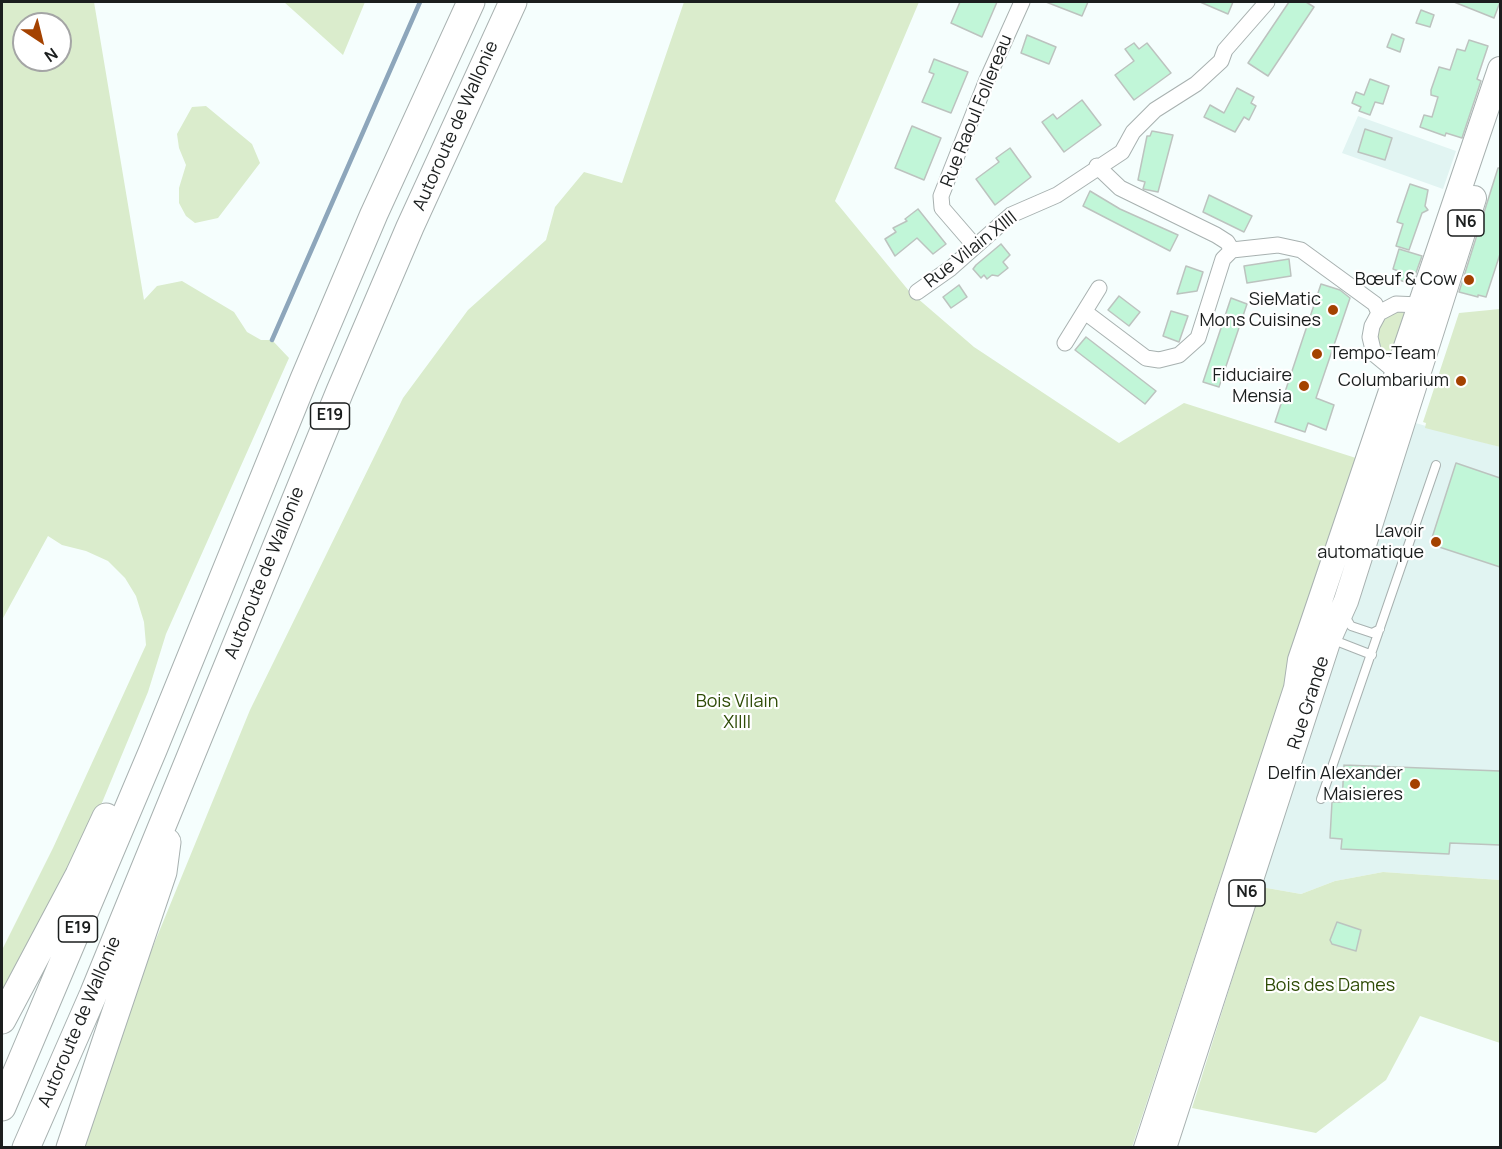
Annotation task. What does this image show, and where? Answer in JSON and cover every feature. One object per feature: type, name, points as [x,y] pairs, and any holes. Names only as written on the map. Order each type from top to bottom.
[{"type":"highway","name":"Autoroute de Wallonie","points":[[2,1107],[153,750],[336,302],[471,2]]},
{"type":"highway","name":"Autoroute de Wallonie","points":[[26,1148],[93,995],[173,796],[410,227],[513,2]]},
{"type":"highway","points":[[2,1020],[79,875],[111,807],[153,750]]},
{"type":"highway","points":[[70,1148],[163,872],[173,796]]},
{"type":"main road","name":"Rue Grande","points":[[1146,1148],[1296,688],[1300,660],[1500,69]]},
{"type":"main road","name":"Rue Grande","points":[[1164,1148],[1329,639],[1346,601],[1500,118]]},
{"type":"street","name":"Rue Raoul Follereau","points":[[974,245],[940,203],[986,82],[1022,2]]},
{"type":"street","name":"Rue Vilain XIIII","points":[[917,292],[951,268],[974,245],[1011,215],[1057,195],[1097,166],[1122,152],[1133,132],[1155,110],[1196,84],[1221,61],[1225,50],[1267,2]]},
{"type":"street","points":[[1097,166],[1120,189],[1216,235],[1227,242],[1232,250]]},
{"type":"street","points":[[1085,312],[1146,358],[1159,360],[1179,355],[1198,338],[1223,259],[1232,250],[1278,245],[1301,250],[1375,304],[1379,314]]},
{"type":"street","points":[[1065,343],[1098,288]]},
{"type":"street","points":[[1396,373],[1374,354],[1371,346],[1372,326],[1379,314],[1396,304],[1420,305],[1432,328]]},
{"type":"lane","points":[[1322,799],[1436,465]]},
{"type":"lane","points":[[1346,601],[1345,615],[1351,626],[1372,633],[1380,629]]},
{"type":"lane","points":[[1319,605],[1322,625],[1329,639],[1372,655]]},
{"type":"shaded area","points":[[1358,116],[1456,151],[1443,189],[1342,153]]},
{"type":"shaded area","points":[[1412,422],[1500,447],[1500,880],[1383,872],[1335,881],[1301,894],[1261,887]]},
{"type":"green space","points":[[2,2],[94,2],[144,300],[157,286],[182,281],[234,312],[247,332],[261,340],[272,340],[289,358],[166,634],[148,692],[74,870],[2,1001],[2,950],[53,848],[146,645],[144,622],[136,596],[125,578],[108,561],[86,551],[62,545],[48,536],[2,620]]},
{"type":"green space","points":[[284,2],[365,2],[343,55]]},
{"type":"green space","name":"Bois Vilain XIIII","points":[[684,2],[919,2],[835,201],[909,291],[974,347],[1119,443],[1184,403],[1359,459],[1132,1147],[80,1148],[129,1005],[250,710],[403,398],[468,310],[546,240],[555,207],[584,172],[622,183]]},
{"type":"green space","points":[[206,106],[252,144],[260,163],[218,218],[195,223],[186,216],[179,203],[179,188],[186,165],[179,148],[177,134],[192,107]]},
{"type":"green space","points":[[1500,309],[1500,447],[1425,428],[1426,423],[1423,422],[1459,313]]},
{"type":"green space","points":[[1402,310],[1410,310],[1395,360],[1383,352],[1376,334],[1385,317]]},
{"type":"green space","name":"Bois des Dames","points":[[1383,872],[1500,880],[1500,1043],[1420,1016],[1386,1080],[1316,1133],[1192,1108],[1261,887],[1301,894],[1335,881]]},
{"type":"building","points":[[960,2],[997,2],[982,37],[951,23]]},
{"type":"building","points":[[1046,2],[1088,2],[1082,16]]},
{"type":"building","points":[[1200,2],[1233,2],[1228,14]]},
{"type":"building","points":[[1289,2],[1306,2],[1314,7],[1268,76],[1248,63]]},
{"type":"building","points":[[1454,2],[1500,2],[1494,18]]},
{"type":"building","points":[[1421,10],[1434,15],[1430,27],[1416,23]]},
{"type":"building","points":[[1392,34],[1404,39],[1400,52],[1387,47]]},
{"type":"building","points":[[1027,35],[1056,47],[1049,64],[1021,53]]},
{"type":"building","points":[[1469,40],[1488,46],[1477,79],[1481,81],[1462,138],[1446,133],[1445,136],[1420,127],[1424,115],[1432,117],[1438,97],[1431,95],[1431,90],[1439,67],[1450,70],[1457,49],[1465,51]]},
{"type":"building","points":[[1134,43],[1139,49],[1147,43],[1171,73],[1134,100],[1115,75],[1134,61],[1125,49]]},
{"type":"building","points":[[934,59],[968,72],[951,113],[922,102],[934,74],[929,72]]},
{"type":"building","points":[[1370,79],[1389,86],[1383,104],[1375,102],[1370,115],[1359,111],[1361,107],[1352,103],[1356,92],[1364,95]]},
{"type":"building","points":[[1237,88],[1254,97],[1251,103],[1256,106],[1249,120],[1244,117],[1235,132],[1204,117],[1210,105],[1224,113]]},
{"type":"building","points":[[1082,100],[1101,125],[1064,152],[1042,122],[1053,114],[1057,119]]},
{"type":"building","points":[[912,126],[941,138],[924,180],[895,168]]},
{"type":"building","points":[[1365,129],[1392,138],[1385,160],[1358,152]]},
{"type":"building","points":[[1152,131],[1173,135],[1158,192],[1143,189],[1145,182],[1138,180],[1147,136],[1150,136]]},
{"type":"building","points":[[1010,148],[1031,177],[995,205],[976,179],[999,162],[996,158]]},
{"type":"building","points":[[1498,168],[1500,168],[1500,254],[1486,297],[1478,295],[1478,297],[1459,292]]},
{"type":"building","points":[[1410,184],[1428,190],[1425,206],[1428,210],[1422,213],[1409,250],[1396,246],[1403,224],[1397,222]]},
{"type":"building","points":[[1090,191],[1120,209],[1178,235],[1170,251],[1083,206]]},
{"type":"building","points":[[1209,195],[1252,216],[1244,232],[1203,212]]},
{"type":"building","points":[[918,209],[946,244],[933,254],[917,238],[895,256],[885,239],[896,232],[893,228],[907,221],[905,219]]},
{"type":"building","points":[[1001,244],[1010,255],[1003,262],[1008,268],[998,276],[992,275],[987,279],[984,275],[981,278],[973,269]]},
{"type":"building","points":[[1399,249],[1422,256],[1412,284],[1399,280],[1401,272],[1393,269]]},
{"type":"building","points":[[1289,259],[1291,276],[1247,283],[1244,266]]},
{"type":"building","points":[[1186,266],[1203,272],[1197,291],[1177,294]]},
{"type":"building","points":[[1321,284],[1340,290],[1350,298],[1316,398],[1334,405],[1326,430],[1308,423],[1305,432],[1275,422]]},
{"type":"building","points":[[959,285],[967,297],[951,308],[943,297]]},
{"type":"building","points":[[1119,296],[1140,312],[1129,326],[1108,310]]},
{"type":"building","points":[[1231,298],[1247,304],[1219,387],[1203,382]]},
{"type":"building","points":[[1171,311],[1188,316],[1179,342],[1163,336]]},
{"type":"building","points":[[1086,337],[1156,391],[1145,404],[1075,350]]},
{"type":"building","points":[[1456,463],[1500,478],[1500,567],[1430,544]]},
{"type":"building","points":[[1344,765],[1500,771],[1500,845],[1450,843],[1449,854],[1341,849],[1342,839],[1330,838],[1332,802],[1342,802]]},
{"type":"building","points":[[1337,922],[1361,930],[1356,951],[1332,944],[1330,940]]},
{"type":"waterway","points":[[272,340],[420,2]]},
{"type":"place","name":"Bœuf & Cow","points":[[1469,280]]},
{"type":"place","name":"SieMatic Mons Cuisines","points":[[1333,310]]},
{"type":"place","name":"Tempo-Team","points":[[1317,354]]},
{"type":"place","name":"Columbarium","points":[[1461,381]]},
{"type":"place","name":"Fiduciaire Mensia","points":[[1304,386]]},
{"type":"place","name":"Lavoir automatique","points":[[1436,542]]},
{"type":"place","name":"Delfin Alexander Maisieres","points":[[1415,784]]}]
